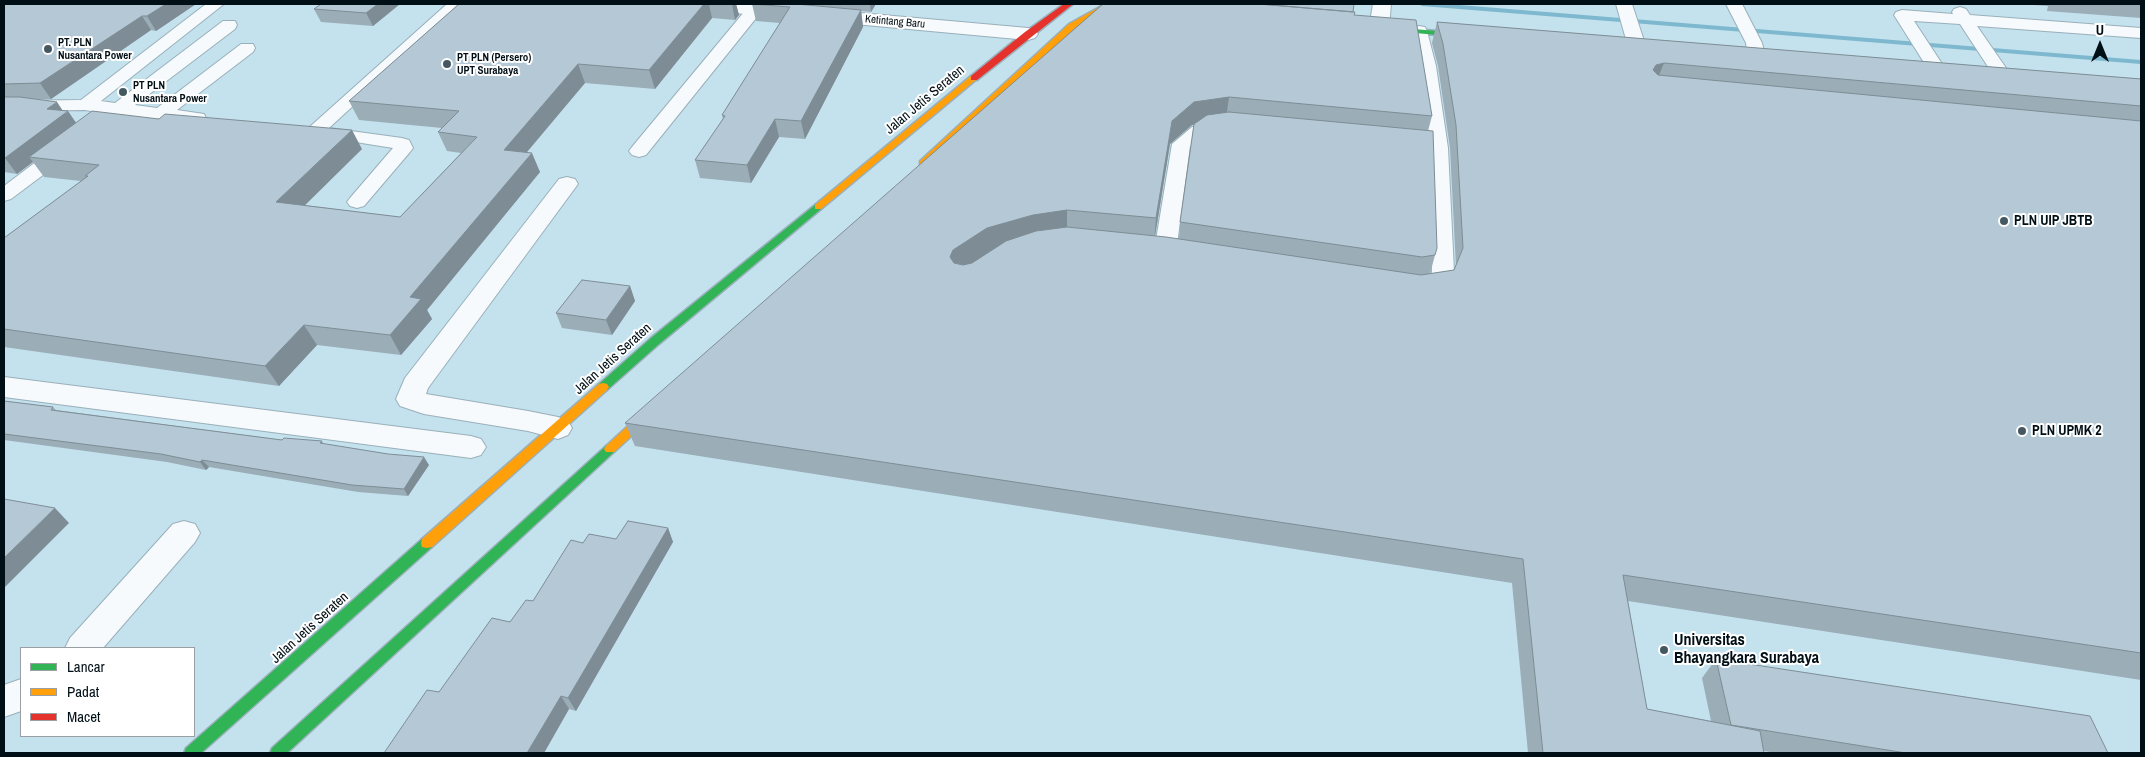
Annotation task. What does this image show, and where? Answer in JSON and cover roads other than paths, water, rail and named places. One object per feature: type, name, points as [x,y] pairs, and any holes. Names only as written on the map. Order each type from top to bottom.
[{"type":"street","name":"Ketintang Baru","points":[[702,4],[1028,34]]},
{"type":"street","name":"Jalan Jetis Seraten","points":[[191,753],[655,341],[1028,34],[1069,4]]},
{"type":"street","points":[[918,168],[1072,26],[1113,5],[1090,4]]},
{"type":"street","points":[[1382,6],[1374,28],[1486,37]]},
{"type":"street","points":[[1922,74],[1946,76]]},
{"type":"street","points":[[1988,80],[2011,82]]},
{"type":"street","points":[[558,428],[528,421],[424,404],[410,399],[415,385],[567,184]]},
{"type":"street","points":[[4,387],[471,447]]},
{"type":"street","points":[[277,753],[667,396]]},
{"type":"street","points":[[83,647],[184,533]]},
{"type":"street","points":[[4,701],[20,695]]},
{"type":"lane","points":[[84,105],[216,4]]},
{"type":"lane","points":[[313,132],[456,4]]},
{"type":"lane","points":[[1734,4],[1754,43],[1757,60]]},
{"type":"lane","points":[[1955,4],[1986,50],[2011,82]]},
{"type":"lane","points":[[639,151],[755,9]]},
{"type":"lane","points":[[1946,76],[1929,57],[1902,15],[2141,34]]},
{"type":"lane","points":[[1627,16],[1639,50]]},
{"type":"lane","points":[[4,195],[229,25]]},
{"type":"lane","points":[[1405,288],[1415,290],[1439,287],[1443,272],[1428,147],[1427,66],[1419,31]]},
{"type":"lane","points":[[160,114],[247,48]]},
{"type":"lane","points":[[4,106],[84,105],[217,121]]},
{"type":"lane","points":[[1165,252],[1181,144],[1199,131],[1226,127],[1236,128]]},
{"type":"lane","points":[[294,130],[402,144],[403,148],[357,202]]},
{"type":"waterway","points":[[1422,4],[2141,62]]},
{"type":"place","name":"PT. PLN Nusantara Power","points":[[48,49]]},
{"type":"place","name":"PT PLN (Persero) UPT Surabaya","points":[[447,64]]},
{"type":"place","name":"PT PLN Nusantara Power","points":[[123,92]]},
{"type":"place","name":"PLN UIP JBTB","points":[[2004,221]]},
{"type":"place","name":"PLN UPMK 2","points":[[2022,431]]},
{"type":"place","name":"Universitas Bhayangkara Surabaya","points":[[1664,650]]}]
